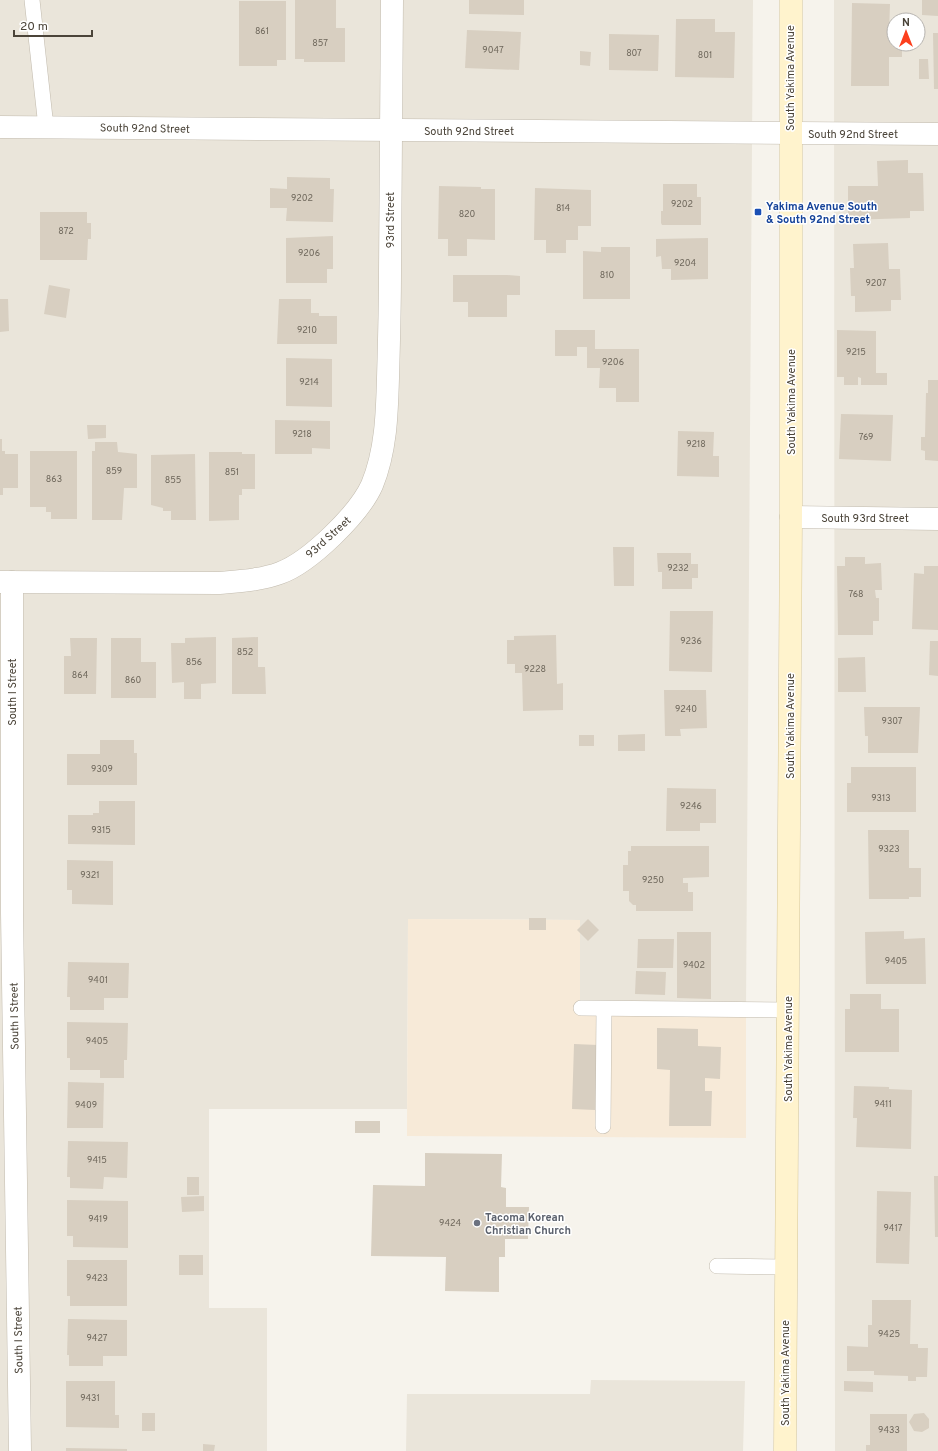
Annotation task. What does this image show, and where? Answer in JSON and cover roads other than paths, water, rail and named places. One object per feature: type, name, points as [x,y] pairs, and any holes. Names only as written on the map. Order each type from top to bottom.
[{"type":"main road","name":"South Yakima Avenue","points":[[784,1451],[791,518],[791,0]]},
{"type":"street","name":"93rd Street","points":[[6,582],[219,583],[252,580],[281,573],[312,554],[339,530],[357,510],[371,486],[381,459],[386,422],[390,330],[390,130],[392,0]]},
{"type":"street","name":"South 92nd Street","points":[[0,127],[938,134]]},
{"type":"street","name":"South 93rd Street","points":[[791,518],[938,519]]},
{"type":"street","name":"South I Street","points":[[6,582],[6,912],[20,1451]]},
{"type":"lane","points":[[32,0],[46,127]]},
{"type":"lane","points":[[581,1008],[788,1010]]},
{"type":"lane","points":[[603,1126],[604,1009]]},
{"type":"lane","points":[[717,1266],[786,1267]]},
{"type":"place","name":"Yakima Avenue South & South 92nd Street","points":[[758,212]]},
{"type":"place","name":"Tacoma Korean Christian Church","points":[[477,1223]]}]
